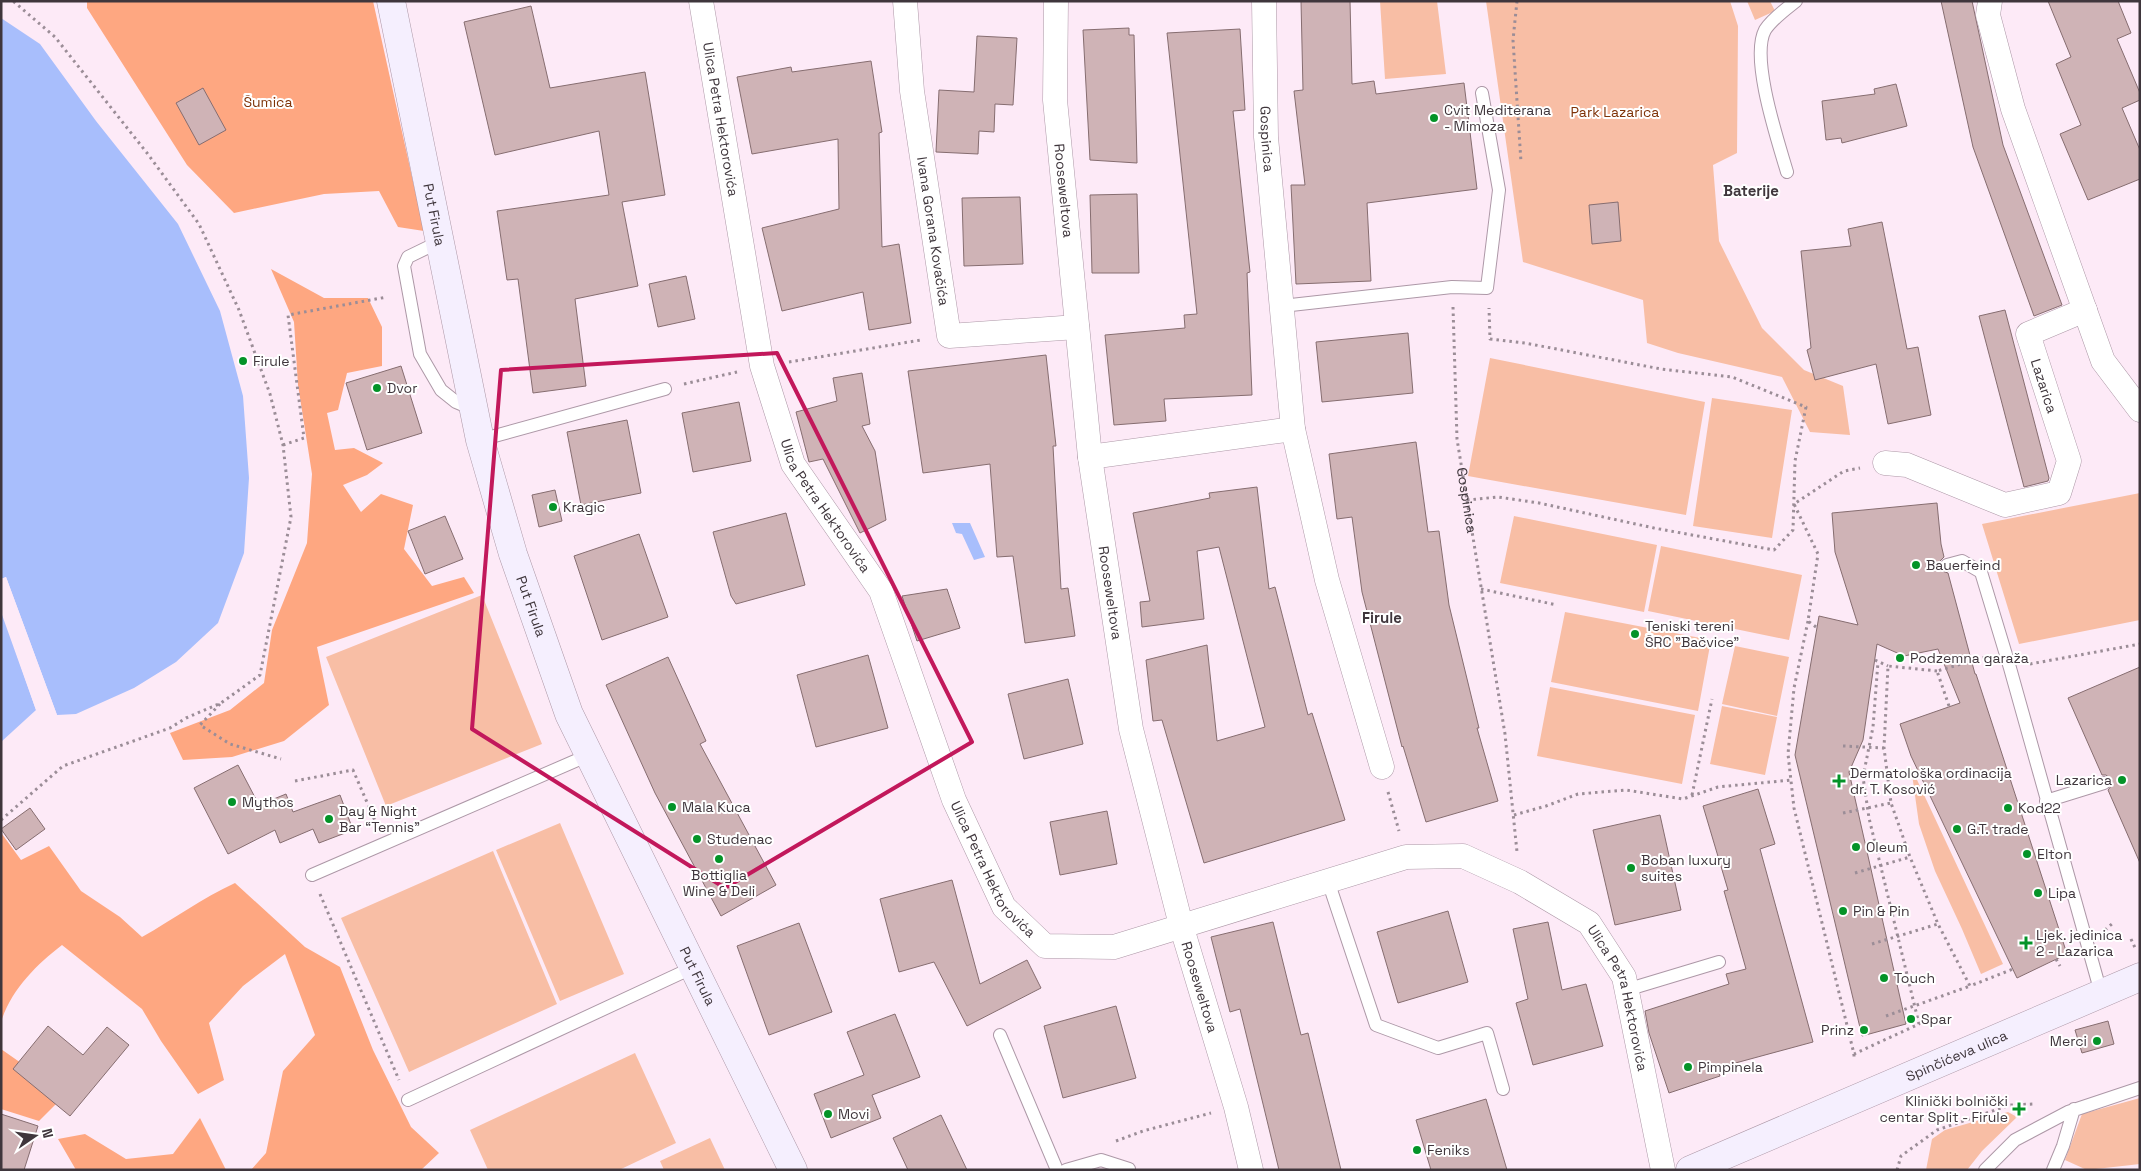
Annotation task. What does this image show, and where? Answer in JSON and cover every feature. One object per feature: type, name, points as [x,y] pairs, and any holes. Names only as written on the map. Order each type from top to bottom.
[{"type":"street","name":"Put Firula","points":[[391,1],[480,440],[513,554],[569,714],[793,1170]]},
{"type":"street","name":"Ulica Petra Hektorovića","points":[[701,1],[762,366],[793,464],[881,591],[954,800],[1004,907],[1045,946],[1114,947],[1406,857],[1462,856],[1520,882],[1589,923],[1624,977],[1663,1170]]},
{"type":"street","name":"Ivana Gorana Kovačića","points":[[905,1],[912,90],[949,336]]},
{"type":"street","name":"Rooseweltova","points":[[1056,1],[1055,100],[1090,457],[1132,729],[1181,925],[1236,1107],[1251,1170]]},
{"type":"street","name":"Gospinica","points":[[1264,1],[1266,138],[1293,428],[1327,580],[1382,767]]},
{"type":"street","points":[[1990,1],[1988,15],[2013,109],[2103,361],[2140,410]]},
{"type":"street","name":"Lazarica","points":[[1885,463],[1907,465],[2005,505],[2059,493],[2069,461],[2028,334],[2085,310]]},
{"type":"street","points":[[949,336],[1077,327]]},
{"type":"street","points":[[1090,457],[1293,428]]},
{"type":"street","name":"Spinčićeva ulica","points":[[1690,1170],[2140,977]]},
{"type":"lane","points":[[1787,172],[1767,97],[1760,56],[1765,30],[1796,1]]},
{"type":"lane","points":[[1282,306],[1452,287],[1488,288],[1499,190],[1482,93]]},
{"type":"lane","points":[[441,241],[408,257],[404,266],[420,354],[441,390],[456,402],[474,410]]},
{"type":"lane","points":[[480,440],[665,389]]},
{"type":"lane","points":[[1947,565],[1962,562],[1981,572],[2101,993]]},
{"type":"lane","points":[[312,875],[589,755]]},
{"type":"lane","points":[[2046,801],[2104,783]]},
{"type":"lane","points":[[1328,881],[1376,1025],[1438,1048],[1487,1033],[1503,1089]]},
{"type":"lane","points":[[1626,990],[1719,962]]},
{"type":"lane","points":[[408,1100],[694,967]]},
{"type":"lane","points":[[1000,1035],[1057,1170]]},
{"type":"lane","points":[[1985,1170],[2015,1140],[2071,1110],[2140,1088]]},
{"type":"lane","points":[[2053,1170],[2063,1146],[2071,1110]]},
{"type":"lane","points":[[1066,1170],[1101,1160],[1129,1169]]},
{"type":"path","points":[[13,1],[55,37],[147,152],[199,224],[239,310],[270,394],[283,444],[291,517],[260,675],[221,703],[200,725],[230,744],[281,759]]},
{"type":"path","points":[[1517,1],[1513,40],[1521,162]]},
{"type":"path","name":"Gospinica","points":[[1452,287],[1457,439],[1505,734],[1520,882]]},
{"type":"path","points":[[1467,500],[1498,496],[1774,550],[1793,530],[1795,461],[1806,407],[1732,377],[1662,369],[1525,343],[1490,339],[1488,288]]},
{"type":"path","points":[[283,444],[304,438],[288,315],[393,296]]},
{"type":"path","points":[[762,366],[949,336]]},
{"type":"path","points":[[1794,504],[1844,471],[1885,463]]},
{"type":"path","points":[[1794,504],[1818,554],[1808,621],[1794,688],[1788,754],[1794,808],[1854,1060]]},
{"type":"path","points":[[1481,589],[1557,605]]},
{"type":"path","points":[[1808,621],[1816,627]]},
{"type":"path","points":[[2044,662],[2140,644]]},
{"type":"path","points":[[1854,1054],[1920,1024],[1869,818],[1863,777],[1873,727],[1876,661],[1888,666],[1937,671],[2005,652]]},
{"type":"path","points":[[1888,666],[1884,748],[1891,803],[1910,857],[1938,924],[1970,986]]},
{"type":"path","points":[[1937,671],[1949,706]]},
{"type":"path","points":[[1692,796],[1712,699]]},
{"type":"path","points":[[1,820],[63,766],[170,728],[186,718],[221,703]]},
{"type":"path","points":[[1843,746],[1884,748]]},
{"type":"path","points":[[1382,767],[1406,857]]},
{"type":"path","points":[[295,781],[353,770],[385,842]]},
{"type":"path","points":[[1514,815],[1578,794],[1626,790],[1683,799],[1718,787],[1791,780]]},
{"type":"path","points":[[1842,813],[1891,803]]},
{"type":"path","points":[[1855,873],[1910,857]]},
{"type":"path","points":[[312,875],[408,1100]]},
{"type":"path","points":[[1872,944],[1938,924]]},
{"type":"path","points":[[2056,959],[2060,966]]},
{"type":"path","points":[[1886,1016],[2013,969]]},
{"type":"path","points":[[1897,1170],[1901,1156],[1937,1130],[2010,1106],[2052,1103],[2071,1110]]},
{"type":"path","points":[[1143,1131],[1236,1107]]},
{"type":"highlighted area","points":[[777,353],[972,742],[725,888],[472,729],[501,370]]},
{"type":"green space","name":"Šumica","points":[[87,1],[373,1],[424,231],[398,227],[379,191],[324,194],[234,213],[187,165],[87,8]]},
{"type":"green space","points":[[1380,1],[1437,1],[1446,74],[1385,79]]},
{"type":"green space","name":"Park Lazarica","points":[[1486,1],[1730,1],[1738,26],[1737,153],[1713,165],[1719,241],[1762,328],[1804,370],[1843,386],[1850,435],[1810,432],[1782,377],[1678,353],[1647,343],[1643,300],[1523,262]]},
{"type":"green space","points":[[1747,1],[1770,1],[1775,11],[1755,20]]},
{"type":"green space","points":[[271,269],[324,298],[368,298],[382,327],[382,366],[347,373],[338,410],[327,413],[335,450],[354,448],[383,463],[367,475],[343,485],[361,512],[381,494],[413,505],[404,549],[432,586],[464,577],[474,593],[317,647],[329,705],[284,741],[232,757],[183,760],[170,733],[230,710],[264,683],[272,630],[307,543],[312,474],[298,385],[294,322]]},
{"type":"green space","points":[[1490,358],[1705,402],[1686,515],[1468,476]]},
{"type":"green space","points":[[1712,398],[1792,410],[1772,538],[1693,526]]},
{"type":"green space","points":[[2140,493],[2140,620],[2019,644],[1982,524]]},
{"type":"green space","points":[[1514,516],[1657,545],[1644,612],[1500,583]]},
{"type":"green space","points":[[1661,546],[1802,575],[1789,640],[1648,611]]},
{"type":"green space","points":[[482,595],[542,744],[386,806],[326,657]]},
{"type":"green space","points":[[1565,612],[1711,640],[1698,711],[1551,682]]},
{"type":"green space","points":[[1735,646],[1789,657],[1777,716],[1722,704]]},
{"type":"green space","points":[[1550,687],[1695,715],[1682,784],[1537,756]]},
{"type":"green space","points":[[1722,706],[1777,717],[1765,775],[1710,764]]},
{"type":"green space","points":[[1911,767],[2003,964],[1981,974],[1935,871],[1919,824]]},
{"type":"green space","points":[[560,823],[624,974],[560,1001],[496,850]]},
{"type":"green space","points":[[2,834],[21,860],[49,846],[81,891],[120,917],[142,937],[235,883],[305,947],[340,967],[373,1050],[411,1127],[439,1153],[421,1170],[251,1170],[266,1153],[283,1071],[315,1035],[285,954],[243,986],[209,1023],[224,1080],[198,1094],[161,1041],[142,1009],[62,945],[34,970],[18,989],[5,1010],[1,1022]]},
{"type":"green space","points":[[493,851],[557,1004],[409,1072],[341,918]]},
{"type":"green space","points":[[1,1049],[21,1063],[58,1102],[39,1121],[1,1109]]},
{"type":"green space","points":[[635,1053],[676,1143],[619,1170],[488,1170],[470,1130]]},
{"type":"green space","points":[[2140,1098],[2140,1164],[2087,1170],[2065,1160],[2082,1114]]},
{"type":"green space","points":[[2008,1112],[2017,1117],[1982,1151],[1967,1170],[1926,1170],[1932,1139],[1945,1130]]},
{"type":"green space","points":[[200,1118],[226,1170],[76,1170],[58,1139],[85,1134],[126,1159],[173,1154]]},
{"type":"green space","points":[[710,1138],[725,1170],[664,1170],[660,1161]]},
{"type":"water","points":[[1,18],[40,44],[96,121],[178,224],[220,311],[243,396],[249,478],[244,553],[218,623],[176,662],[134,688],[76,714],[57,715],[6,577],[1,579]]},
{"type":"water","points":[[952,523],[970,523],[985,557],[974,560],[962,534],[956,533]]},
{"type":"water","points":[[1,612],[36,710],[1,742]]},
{"type":"pier","points":[[6,577],[57,715],[54,714],[4,580],[1,581],[1,579]]},
{"type":"pier","points":[[1,609],[4,611],[39,710],[36,710]]},
{"type":"building","points":[[1301,1],[1350,1],[1352,84],[1374,81],[1376,94],[1464,83],[1477,189],[1367,203],[1371,281],[1296,284],[1291,185],[1305,185],[1294,91],[1303,90]]},
{"type":"building","points":[[1941,1],[1972,1],[2003,145],[2062,305],[2034,316],[1973,147]]},
{"type":"building","points":[[2048,1],[2118,1],[2131,33],[2117,39],[2140,93],[2140,100],[2122,108],[2140,150],[2140,179],[2088,200],[2060,134],[2081,125],[2056,64],[2071,57]]},
{"type":"building","points":[[531,6],[550,88],[645,72],[665,195],[622,202],[638,286],[575,299],[586,386],[533,393],[518,279],[507,280],[497,211],[609,195],[599,131],[495,155],[464,22]]},
{"type":"building","points":[[1129,28],[1129,35],[1134,35],[1137,163],[1090,160],[1083,30]]},
{"type":"building","points":[[1240,29],[1245,110],[1233,111],[1250,272],[1247,273],[1252,395],[1164,399],[1166,421],[1114,425],[1105,335],[1185,328],[1184,315],[1197,314],[1167,33]]},
{"type":"building","points":[[977,36],[1017,38],[1013,105],[995,104],[994,132],[979,131],[978,154],[936,152],[939,90],[974,92]]},
{"type":"building","points":[[871,61],[882,132],[879,133],[882,247],[899,244],[911,323],[869,330],[863,292],[782,311],[762,228],[839,209],[838,139],[752,154],[737,77],[791,67],[792,72]]},
{"type":"building","points":[[1896,84],[1907,126],[1842,143],[1841,138],[1826,140],[1822,101],[1875,94],[1874,89]]},
{"type":"building","points":[[203,88],[226,130],[199,145],[176,103]]},
{"type":"building","points":[[1137,194],[1139,273],[1092,273],[1090,195]]},
{"type":"building","points":[[1020,197],[1023,264],[964,266],[962,198]]},
{"type":"building","points":[[1618,202],[1621,241],[1592,244],[1589,205]]},
{"type":"building","points":[[1882,222],[1907,349],[1918,347],[1931,415],[1888,424],[1876,364],[1815,380],[1807,350],[1811,348],[1801,251],[1851,246],[1848,229]]},
{"type":"building","points":[[686,276],[695,319],[658,327],[649,284]]},
{"type":"building","points":[[2005,310],[2049,478],[2048,481],[2024,487],[1979,316]]},
{"type":"building","points":[[1408,333],[1413,393],[1322,402],[1316,342]]},
{"type":"building","points":[[1046,355],[1056,446],[1053,446],[1061,589],[1068,588],[1075,636],[1025,643],[1013,556],[997,557],[990,464],[923,473],[908,371]]},
{"type":"building","points":[[401,366],[422,433],[367,450],[346,383]]},
{"type":"building","points":[[862,373],[870,424],[862,426],[875,451],[886,520],[860,533],[823,459],[809,462],[796,412],[837,401],[833,378]]},
{"type":"building","points":[[739,402],[751,461],[693,472],[682,413]]},
{"type":"building","points":[[627,420],[641,493],[581,505],[567,432]]},
{"type":"building","points":[[1416,442],[1428,532],[1439,531],[1449,605],[1479,728],[1477,728],[1498,801],[1426,822],[1402,747],[1362,592],[1352,517],[1337,519],[1329,454]]},
{"type":"building","points":[[1257,487],[1269,589],[1275,587],[1308,715],[1312,713],[1345,820],[1204,863],[1162,720],[1153,721],[1146,660],[1207,645],[1217,741],[1265,727],[1219,547],[1197,551],[1204,619],[1142,627],[1140,602],[1150,601],[1133,513],[1210,498],[1209,493]]},
{"type":"building","points":[[555,490],[562,521],[539,527],[532,495]]},
{"type":"building","points":[[1937,503],[1944,557],[1939,562],[1939,568],[1948,573],[1975,674],[2067,954],[2017,978],[1911,756],[1900,724],[1960,703],[1938,649],[1904,656],[1877,644],[1863,740],[1849,772],[1906,1024],[1862,1036],[1795,755],[1819,616],[1858,625],[1835,552],[1832,513]]},
{"type":"building","points":[[786,513],[805,585],[736,604],[731,596],[713,532]]},
{"type":"building","points":[[445,516],[463,559],[425,574],[408,531]]},
{"type":"building","points":[[639,534],[668,617],[602,640],[574,556]]},
{"type":"building","points":[[947,589],[960,628],[917,641],[902,596]]},
{"type":"building","points":[[868,655],[888,728],[816,747],[797,675]]},
{"type":"building","points":[[668,657],[706,741],[700,744],[776,885],[721,916],[655,793],[606,685]]},
{"type":"building","name":"Lazarica","points":[[2140,667],[2140,863],[2108,790],[2112,785],[2112,780],[2106,775],[2102,775],[2068,698]]},
{"type":"building","points":[[1068,679],[1083,744],[1024,759],[1008,694]]},
{"type":"building","points":[[238,765],[259,805],[286,794],[293,812],[340,795],[353,830],[319,843],[313,829],[280,843],[275,830],[228,854],[194,788]]},
{"type":"building","points":[[1758,789],[1775,844],[1760,849],[1813,1042],[1717,1068],[1720,1076],[1669,1093],[1649,1033],[1645,1011],[1729,984],[1726,974],[1746,969],[1724,891],[1728,890],[1703,806]]},
{"type":"building","points":[[30,808],[45,829],[16,850],[1,829]]},
{"type":"building","points":[[1107,811],[1117,864],[1060,875],[1050,822]]},
{"type":"building","points":[[1660,815],[1681,910],[1615,925],[1593,830]]},
{"type":"building","points":[[952,880],[980,984],[1027,960],[1041,988],[967,1026],[934,962],[899,972],[880,899]]},
{"type":"building","points":[[1448,911],[1468,982],[1398,1003],[1377,932]]},
{"type":"building","points":[[1273,922],[1301,1035],[1308,1033],[1341,1170],[1279,1170],[1240,1009],[1230,1012],[1211,937]]},
{"type":"building","points":[[1548,922],[1562,990],[1586,984],[1603,1046],[1533,1065],[1516,1003],[1528,999],[1513,929]]},
{"type":"building","points":[[799,923],[832,1012],[769,1035],[737,946]]},
{"type":"building","points":[[1116,1006],[1136,1078],[1063,1098],[1044,1026]]},
{"type":"building","points":[[895,1014],[920,1077],[872,1095],[881,1118],[831,1138],[814,1094],[864,1075],[847,1032]]},
{"type":"building","points":[[2108,1021],[2114,1044],[2082,1053],[2075,1030]]},
{"type":"building","points":[[48,1026],[83,1055],[107,1027],[129,1045],[70,1116],[13,1069]]},
{"type":"building","points":[[1486,1099],[1507,1170],[1431,1170],[1416,1120]]},
{"type":"building","points":[[1,1114],[38,1126],[24,1170],[1,1170]]},
{"type":"building","points":[[941,1115],[967,1170],[908,1170],[893,1138]]},
{"type":"place","name":"Cvit Mediterana - Mimoza","points":[[1434,118]]},
{"type":"place","name":"Firule","points":[[243,361]]},
{"type":"place","name":"Dvor","points":[[377,388]]},
{"type":"place","name":"Kragic","points":[[553,507]]},
{"type":"place","name":"Bauerfeind","points":[[1916,565]]},
{"type":"place","name":"Teniski tereni ŠRC \"Bačvice\"","points":[[1635,634]]},
{"type":"place","name":"Podzemna garaža","points":[[1900,658]]},
{"type":"place","name":"Lazarica","points":[[2122,780]]},
{"type":"place","name":"Dermatološka ordinacija dr. T. Kosović","points":[[1839,781]]},
{"type":"place","name":"Mythos","points":[[232,802]]},
{"type":"place","name":"Mala Kuca","points":[[672,807]]},
{"type":"place","name":"Kod22","points":[[2008,808]]},
{"type":"place","name":"Day & Night Bar “Tennis”","points":[[329,819]]},
{"type":"place","name":"G.T. trade","points":[[1957,829]]},
{"type":"place","name":"Studenac","points":[[697,839]]},
{"type":"place","name":"Oleum","points":[[1856,847]]},
{"type":"place","name":"Elton","points":[[2027,854]]},
{"type":"place","name":"Bottiglia Wine & Deli","points":[[719,859]]},
{"type":"place","name":"Boban luxury suites","points":[[1631,868]]},
{"type":"place","name":"Lipa","points":[[2038,893]]},
{"type":"place","name":"Pin & Pin","points":[[1843,911]]},
{"type":"place","name":"Ljek. jedinica 2 - Lazarica","points":[[2026,943]]},
{"type":"place","name":"Touch","points":[[1884,978]]},
{"type":"place","name":"Spar","points":[[1911,1019]]},
{"type":"place","name":"Prinz","points":[[1864,1030]]},
{"type":"place","name":"Merci","points":[[2097,1041]]},
{"type":"place","name":"Pimpinela","points":[[1688,1067]]},
{"type":"place","name":"Klinički bolnički centar Split - Firule","points":[[2019,1109]]},
{"type":"place","name":"Movi","points":[[828,1114]]},
{"type":"place","name":"Feniks","points":[[1417,1150]]},
{"type":"district","name":"Baterije","points":[[1751,191]]},
{"type":"district","name":"Firule","points":[[1382,618]]}]
